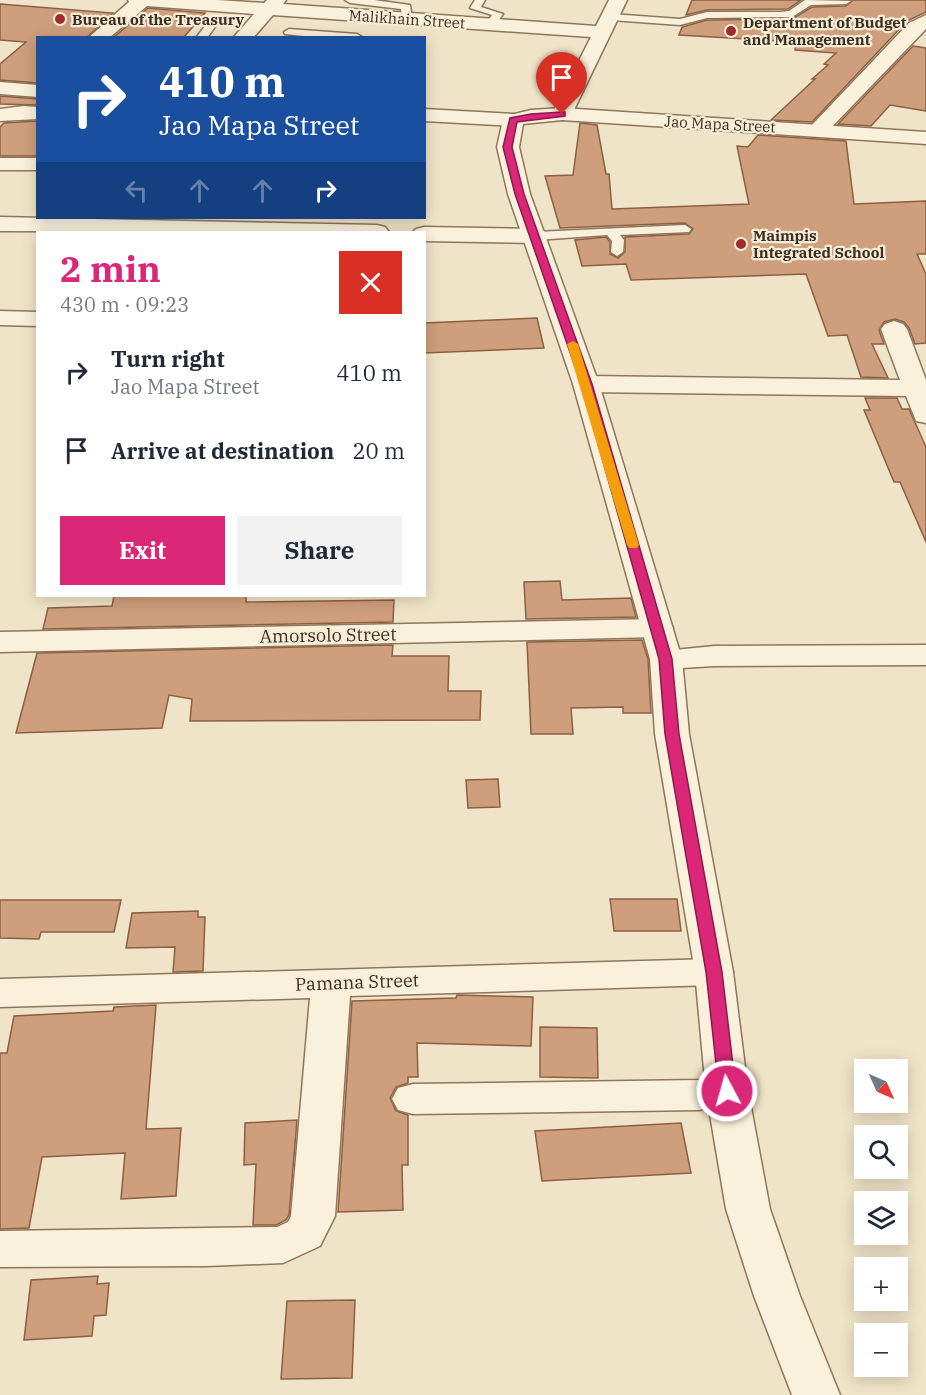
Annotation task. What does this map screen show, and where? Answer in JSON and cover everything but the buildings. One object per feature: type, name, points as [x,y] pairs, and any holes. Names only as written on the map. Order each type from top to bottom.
[{"type":"street","name":"Malikhain Street","points":[[137,0],[272,5],[304,12],[490,25],[611,16]]},
{"type":"street","points":[[99,36],[142,0]]},
{"type":"street","points":[[244,36],[272,5]]},
{"type":"street","points":[[562,114],[611,16]]},
{"type":"street","points":[[818,130],[916,27],[926,21]]},
{"type":"street","points":[[0,88],[36,91]]},
{"type":"street","points":[[0,115],[36,113]]},
{"type":"street","name":"Jao Mapa Street","points":[[426,115],[513,120],[562,114],[921,134]]},
{"type":"street","points":[[513,120],[508,147],[519,194],[536,236],[586,384],[661,643],[672,734],[714,972],[727,1091],[748,1209],[777,1296],[816,1395]]},
{"type":"street","points":[[0,164],[36,164]]},
{"type":"street","points":[[0,224],[73,230],[200,223],[357,231]]},
{"type":"street","points":[[426,234],[536,236]]},
{"type":"street","points":[[0,318],[36,319]]},
{"type":"street","points":[[894,329],[921,388],[926,414]]},
{"type":"street","points":[[586,384],[921,388]]},
{"type":"street","name":"Amorsolo Street","points":[[0,642],[661,643],[714,656],[926,655]]},
{"type":"street","name":"Pamana Street","points":[[0,993],[714,972]]},
{"type":"street","points":[[0,1249],[206,1248],[283,1245],[304,1234],[313,1216],[331,983]]},
{"type":"street","points":[[413,1099],[699,1095],[727,1091]]},
{"type":"lane","points":[[350,0],[406,7],[408,19]]},
{"type":"lane","points":[[480,0],[475,8],[498,14],[490,25]]},
{"type":"lane","points":[[611,16],[680,22],[699,16],[792,14],[809,2],[846,1]]},
{"type":"lane","points":[[287,35],[304,12]]},
{"type":"lane","points":[[203,36],[212,24]]},
{"type":"lane","points":[[287,35],[322,36]]},
{"type":"lane","points":[[536,236],[685,229]]},
{"type":"lane","points":[[610,231],[618,240],[617,252]]},
{"type":"slow traffic","points":[[573,344],[633,545]]},
{"type":"place","name":"Bureau of the Treasury","points":[[60,19]]},
{"type":"place","name":"Department of Budget and Management","points":[[731,31]]},
{"type":"place","name":"Maimpis Integrated School","points":[[741,244]]},
{"type":"route","points":[[562,114],[513,120],[508,147],[519,194],[536,236],[586,384],[666,659],[672,734],[714,972],[727,1091]]}]
